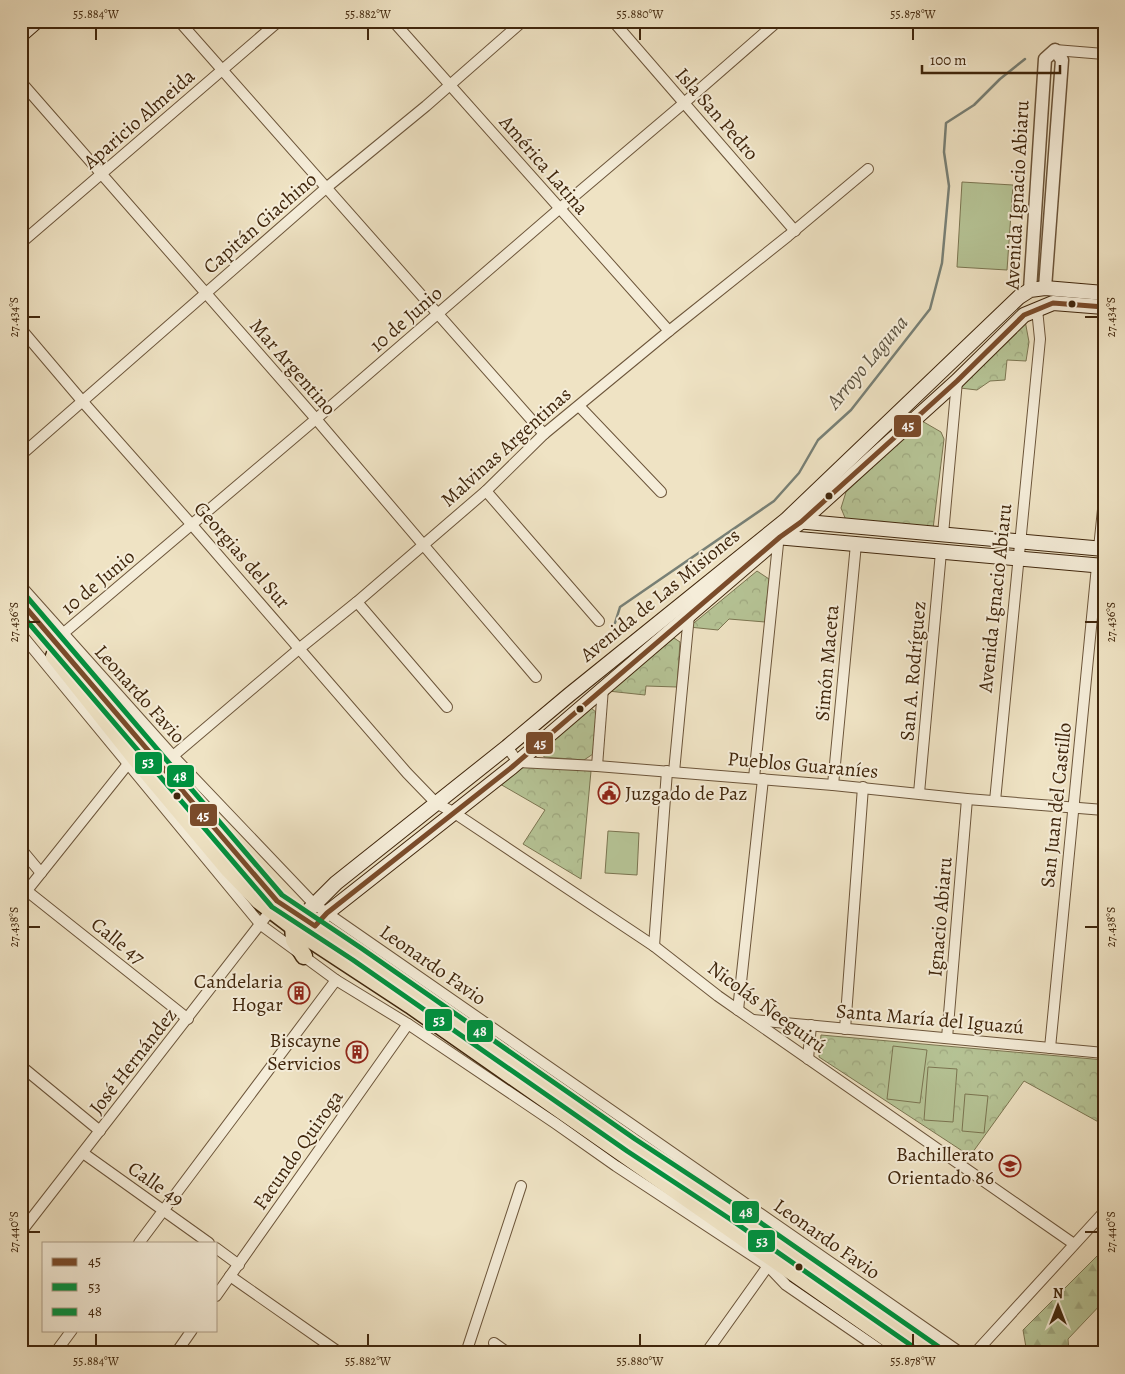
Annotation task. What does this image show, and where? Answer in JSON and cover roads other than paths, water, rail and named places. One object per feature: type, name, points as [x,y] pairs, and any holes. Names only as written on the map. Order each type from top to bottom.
[{"type":"highway","points":[[21,602],[59,638],[277,901],[304,926],[410,1005],[908,1353]]},
{"type":"highway","points":[[23,631],[135,758],[241,884],[271,910],[304,926],[734,1213],[935,1353]]},
{"type":"highway","points":[[304,926],[294,940],[304,956]]},
{"type":"main road","points":[[21,35],[37,21]]},
{"type":"main road","points":[[1030,290],[1045,288],[1104,293]]},
{"type":"main road","name":"Avenida Ignacio Abiaru","points":[[1030,290],[1031,301],[1037,309],[1044,299],[1045,288]]},
{"type":"main road","name":"Avenida de Las Misiones","points":[[304,926],[327,913],[518,762],[688,615],[965,348],[1019,297],[1030,290]]},
{"type":"main road","points":[[1037,309],[1053,303],[1104,308]]},
{"type":"main road","name":"Avenida de Las Misiones","points":[[304,926],[314,904],[336,883],[778,530],[801,522],[957,381],[1024,315],[1037,309]]},
{"type":"main road","points":[[801,522],[1101,548]]},
{"type":"main road","points":[[778,530],[856,544],[1101,566]]},
{"type":"street","points":[[178,21],[439,313],[544,434]]},
{"type":"street","name":"Aparicio Almeida","points":[[21,243],[279,21]]},
{"type":"street","name":"América Latina","points":[[393,21],[669,331]]},
{"type":"street","name":"Capitán Giachino","points":[[21,455],[326,188],[426,106],[523,21]]},
{"type":"street","name":"Isla San Pedro","points":[[613,21],[795,231]]},
{"type":"street","name":"10 de Junio","points":[[59,638],[316,420],[778,21]]},
{"type":"street","points":[[1055,50],[1104,54]]},
{"type":"street","name":"Avenida Ignacio Abiaru","points":[[1030,290],[1046,59],[1055,50],[1062,60],[1045,288]]},
{"type":"street","name":"Mar Argentino","points":[[21,82],[316,420],[536,677]]},
{"type":"street","name":"Malvinas Argentinas","points":[[173,756],[486,491],[544,434],[868,170]]},
{"type":"street","name":"Avenida Ignacio Abiaru","points":[[995,801],[1040,339],[1037,309]]},
{"type":"street","name":"Georgias del Sur","points":[[21,329],[436,803]]},
{"type":"street","points":[[942,534],[957,381]]},
{"type":"street","points":[[579,406],[661,492]]},
{"type":"street","points":[[486,491],[599,621]]},
{"type":"street","points":[[1101,548],[1104,500]]},
{"type":"street","points":[[738,1010],[759,779],[778,530]]},
{"type":"street","name":"Simón Maceta","points":[[833,784],[856,544]]},
{"type":"street","name":"San A. Rodríguez","points":[[919,793],[941,552]]},
{"type":"street","name":"San Juan del Castillo","points":[[1050,1048],[1101,566]]},
{"type":"street","name":"Leonardo Favio","points":[[21,586],[59,638],[314,904],[962,1353]]},
{"type":"street","points":[[357,602],[447,707]]},
{"type":"street","points":[[654,946],[670,771],[688,615]]},
{"type":"street","points":[[23,631],[128,764],[261,925],[336,980],[408,1024],[616,1166],[768,1266],[786,1285],[885,1353]]},
{"type":"street","points":[[597,766],[603,688]]},
{"type":"street","points":[[507,747],[518,762]]},
{"type":"street","name":"Pueblos Guaraníes","points":[[518,762],[670,771],[833,784],[968,799],[1104,810]]},
{"type":"street","points":[[24,895],[128,764]]},
{"type":"street","points":[[845,1029],[863,787]]},
{"type":"street","name":"Ignacio Abiaru","points":[[947,1038],[968,799]]},
{"type":"street","name":"Nicolás Ñeeguirú","points":[[436,803],[453,812],[654,946],[752,1020],[1074,1244]]},
{"type":"street","points":[[21,849],[42,873]]},
{"type":"street","name":"Calle 47","points":[[24,895],[188,1019]]},
{"type":"street","name":"José Hernández","points":[[21,1232],[271,910]]},
{"type":"street","points":[[139,1242],[336,980]]},
{"type":"street","name":"Santa María del Iguazú","points":[[752,1020],[1104,1053]]},
{"type":"street","name":"Facundo Quiroga","points":[[218,1293],[240,1265],[408,1024]]},
{"type":"street","points":[[808,1059],[811,1025]]},
{"type":"street","points":[[21,1066],[100,1131]]},
{"type":"street","name":"Calle 49","points":[[83,1153],[208,1242]]},
{"type":"street","points":[[466,1353],[521,1186]]},
{"type":"street","points":[[975,1353],[1104,1212]]},
{"type":"street","points":[[218,1249],[240,1265]]},
{"type":"street","points":[[706,1353],[768,1266]]},
{"type":"street","points":[[230,1276],[340,1353]]},
{"type":"street","points":[[55,1353],[71,1332]]},
{"type":"street","points":[[176,1353],[191,1332]]},
{"type":"street","points":[[494,1343],[508,1353]]},
{"type":"waterway","name":"Arroyo Laguna","points":[[1089,26],[1096,21]]},
{"type":"waterway","name":"Arroyo Laguna","points":[[615,623],[620,607],[774,501],[799,473],[818,440],[851,410],[930,309],[942,263],[949,186],[944,152],[946,123],[974,105],[1000,79],[1025,59]]},
{"type":"place","name":"Juzgado de Paz","points":[[609,793]]},
{"type":"place","name":"Candelaria Hogar","points":[[299,993]]},
{"type":"place","name":"Biscayne Servicios","points":[[357,1052]]},
{"type":"place","name":"Bachillerato Orientado 86","points":[[1010,1166]]}]
